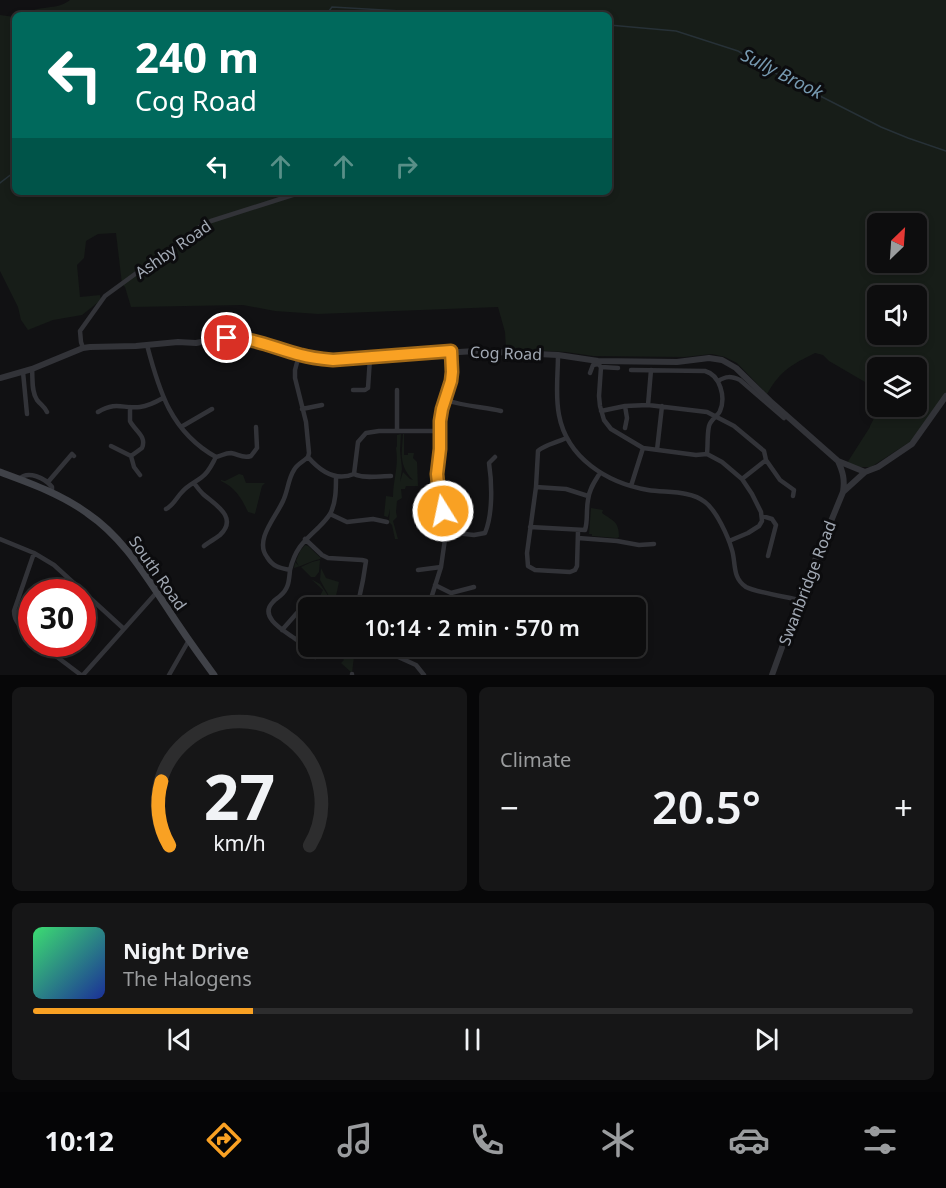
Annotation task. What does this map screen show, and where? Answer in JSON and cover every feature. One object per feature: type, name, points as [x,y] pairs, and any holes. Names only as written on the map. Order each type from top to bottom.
[{"type":"main road","name":"South Road","points":[[0,472],[52,492],[87,513],[111,532],[130,553],[214,675]]},
{"type":"street","name":"Ashby Road","points":[[83,348],[80,330],[105,296],[201,226],[293,195]]},
{"type":"street","name":"Cog Road","points":[[0,378],[32,369],[83,348],[196,343],[240,337],[299,355],[333,360],[451,351],[558,355],[598,360],[676,362],[709,358],[722,360],[736,368],[838,461],[865,472]]},
{"type":"street","points":[[147,345],[163,398],[172,415],[200,447],[216,457]]},
{"type":"street","points":[[430,597],[441,567],[446,532],[438,483],[440,414],[451,381],[451,351]]},
{"type":"street","points":[[290,570],[276,567],[273,564],[263,551],[263,542],[269,526],[283,503],[293,470],[308,457],[309,453],[306,422],[295,378],[299,355]]},
{"type":"street","points":[[558,355],[558,409],[567,438],[581,458],[600,473],[631,486],[689,495],[702,500],[713,510],[729,541],[736,574],[743,584],[750,588],[799,600]]},
{"type":"street","points":[[353,390],[368,388],[370,358]]},
{"type":"street","points":[[590,373],[593,365],[598,364],[601,367],[618,368]]},
{"type":"street","points":[[601,367],[599,396],[601,411],[611,429],[643,448],[696,455],[707,454],[722,462],[742,479],[762,516],[759,526],[729,541]]},
{"type":"street","points":[[32,369],[33,391],[47,411]]},
{"type":"street","points":[[631,370],[711,373],[718,381],[722,393],[721,409],[710,425],[707,454]]},
{"type":"street","points":[[648,405],[651,370]]},
{"type":"street","points":[[23,372],[27,414]]},
{"type":"street","points":[[718,381],[728,377],[740,380],[784,418]]},
{"type":"street","points":[[397,430],[398,390]]},
{"type":"street","points":[[843,492],[865,472],[912,444],[946,396]]},
{"type":"street","points":[[98,412],[119,405],[147,406],[163,398]]},
{"type":"street","points":[[446,400],[501,411]]},
{"type":"street","points":[[302,409],[322,405]]},
{"type":"street","points":[[601,411],[625,406],[648,405],[707,412],[734,426],[764,451],[765,460],[780,480],[794,490],[793,496]]},
{"type":"street","points":[[625,406],[627,418],[625,429]]},
{"type":"street","points":[[657,450],[662,406]]},
{"type":"street","points":[[130,407],[130,421],[144,440],[142,448],[131,456]]},
{"type":"street","points":[[181,427],[212,409]]},
{"type":"street","points":[[166,509],[175,503],[182,492],[203,477],[216,457],[231,453],[244,458],[251,456],[257,448],[256,427]]},
{"type":"street","points":[[354,474],[356,449],[360,438],[366,433],[397,430],[440,431]]},
{"type":"street","points":[[567,438],[538,450],[537,453],[536,487],[527,560],[530,568],[570,572],[574,570],[577,566],[578,531]]},
{"type":"street","points":[[111,446],[131,456],[134,467],[140,475]]},
{"type":"street","points":[[631,486],[643,448]]},
{"type":"street","points":[[48,482],[72,454],[75,456]]},
{"type":"street","points":[[308,457],[318,468],[336,477],[354,474],[357,476],[390,476]]},
{"type":"street","points":[[446,532],[474,535],[485,533],[491,483],[489,463],[495,458]]},
{"type":"street","points":[[742,479],[765,460]]},
{"type":"street","points":[[838,461],[845,481],[843,492]]},
{"type":"street","points":[[530,527],[585,530],[588,496],[600,473]]},
{"type":"street","points":[[19,479],[30,475],[48,482],[52,487],[52,492]]},
{"type":"street","points":[[298,641],[272,621],[269,610],[273,601],[286,589],[294,554],[330,514],[335,496],[336,477]]},
{"type":"street","points":[[194,483],[200,492],[225,514],[225,528],[221,534],[204,546]]},
{"type":"street","points":[[536,487],[566,489],[588,496]]},
{"type":"street","name":"Swanbridge Road","points":[[772,675],[799,600],[843,492]]},
{"type":"street","points":[[416,515],[426,516],[443,511]]},
{"type":"street","points":[[330,514],[347,522],[373,519],[387,522]]},
{"type":"street","points":[[762,516],[772,519],[776,525],[768,556]]},
{"type":"street","points":[[578,538],[654,544]]},
{"type":"street","points":[[0,539],[44,558],[124,628]]},
{"type":"street","points":[[306,539],[328,558],[366,561],[359,597]]},
{"type":"street","points":[[18,624],[14,611],[34,553]]},
{"type":"street","points":[[418,570],[441,567]]},
{"type":"street","points":[[435,585],[452,593],[474,587]]},
{"type":"street","points":[[59,657],[82,675],[157,592]]},
{"type":"street","points":[[14,611],[18,613]]},
{"type":"street","points":[[282,630],[298,612]]},
{"type":"street","points":[[169,675],[189,640]]},
{"type":"street","points":[[398,657],[416,665],[424,675]]},
{"type":"shaded area","points":[[70,0],[946,0],[946,393],[913,440],[871,467],[859,467],[847,463],[875,417],[927,417],[927,357],[867,357],[867,383],[829,361],[823,355],[815,353],[787,369],[767,394],[737,363],[712,354],[685,357],[593,356],[566,352],[506,349],[505,332],[498,307],[318,314],[275,311],[243,305],[131,307],[122,284],[116,233],[98,234],[86,241],[84,258],[77,265],[80,297],[100,295],[101,300],[82,315],[53,320],[28,330],[21,320],[18,307],[0,271],[0,15],[12,17],[12,195],[612,195],[612,12],[30,12]]},
{"type":"shaded area","points":[[401,434],[400,482],[403,472],[413,480],[403,464],[404,434],[404,455],[414,453],[413,458],[417,462],[418,486],[406,486],[405,489],[401,489],[402,498],[397,501],[397,517],[393,521],[398,539],[395,539],[392,525],[389,522],[390,509],[388,517],[384,516],[386,496],[393,497],[397,435]]},
{"type":"shaded area","points":[[239,474],[243,475],[246,483],[265,483],[262,486],[255,514],[248,512],[238,494],[221,481]]},
{"type":"shaded area","points":[[591,508],[603,510],[602,513],[615,522],[619,537],[589,534]]},
{"type":"shaded area","points":[[305,545],[321,558],[294,568],[295,562],[299,566],[296,561]]},
{"type":"shaded area","points":[[320,560],[319,572],[315,577],[311,577],[301,567],[312,562]]},
{"type":"shaded area","points":[[321,568],[326,578],[339,582],[337,597],[330,597],[320,580]]},
{"type":"shaded area","points":[[311,579],[320,584],[329,597],[320,597],[323,590]]},
{"type":"shaded area","points":[[354,657],[352,673],[341,663],[343,659]]},
{"type":"waterway","name":"Sully Brook","points":[[328,12],[332,7],[418,12]]},
{"type":"waterway","name":"Sully Brook","points":[[612,25],[676,31],[738,51],[777,74],[881,127],[946,151]]},
{"type":"waterway","name":"Sully Brook","points":[[0,183],[12,174]]},
{"type":"route","points":[[227,338],[240,337],[299,355],[333,360],[451,351],[451,381],[440,421],[437,474],[443,511]]}]
